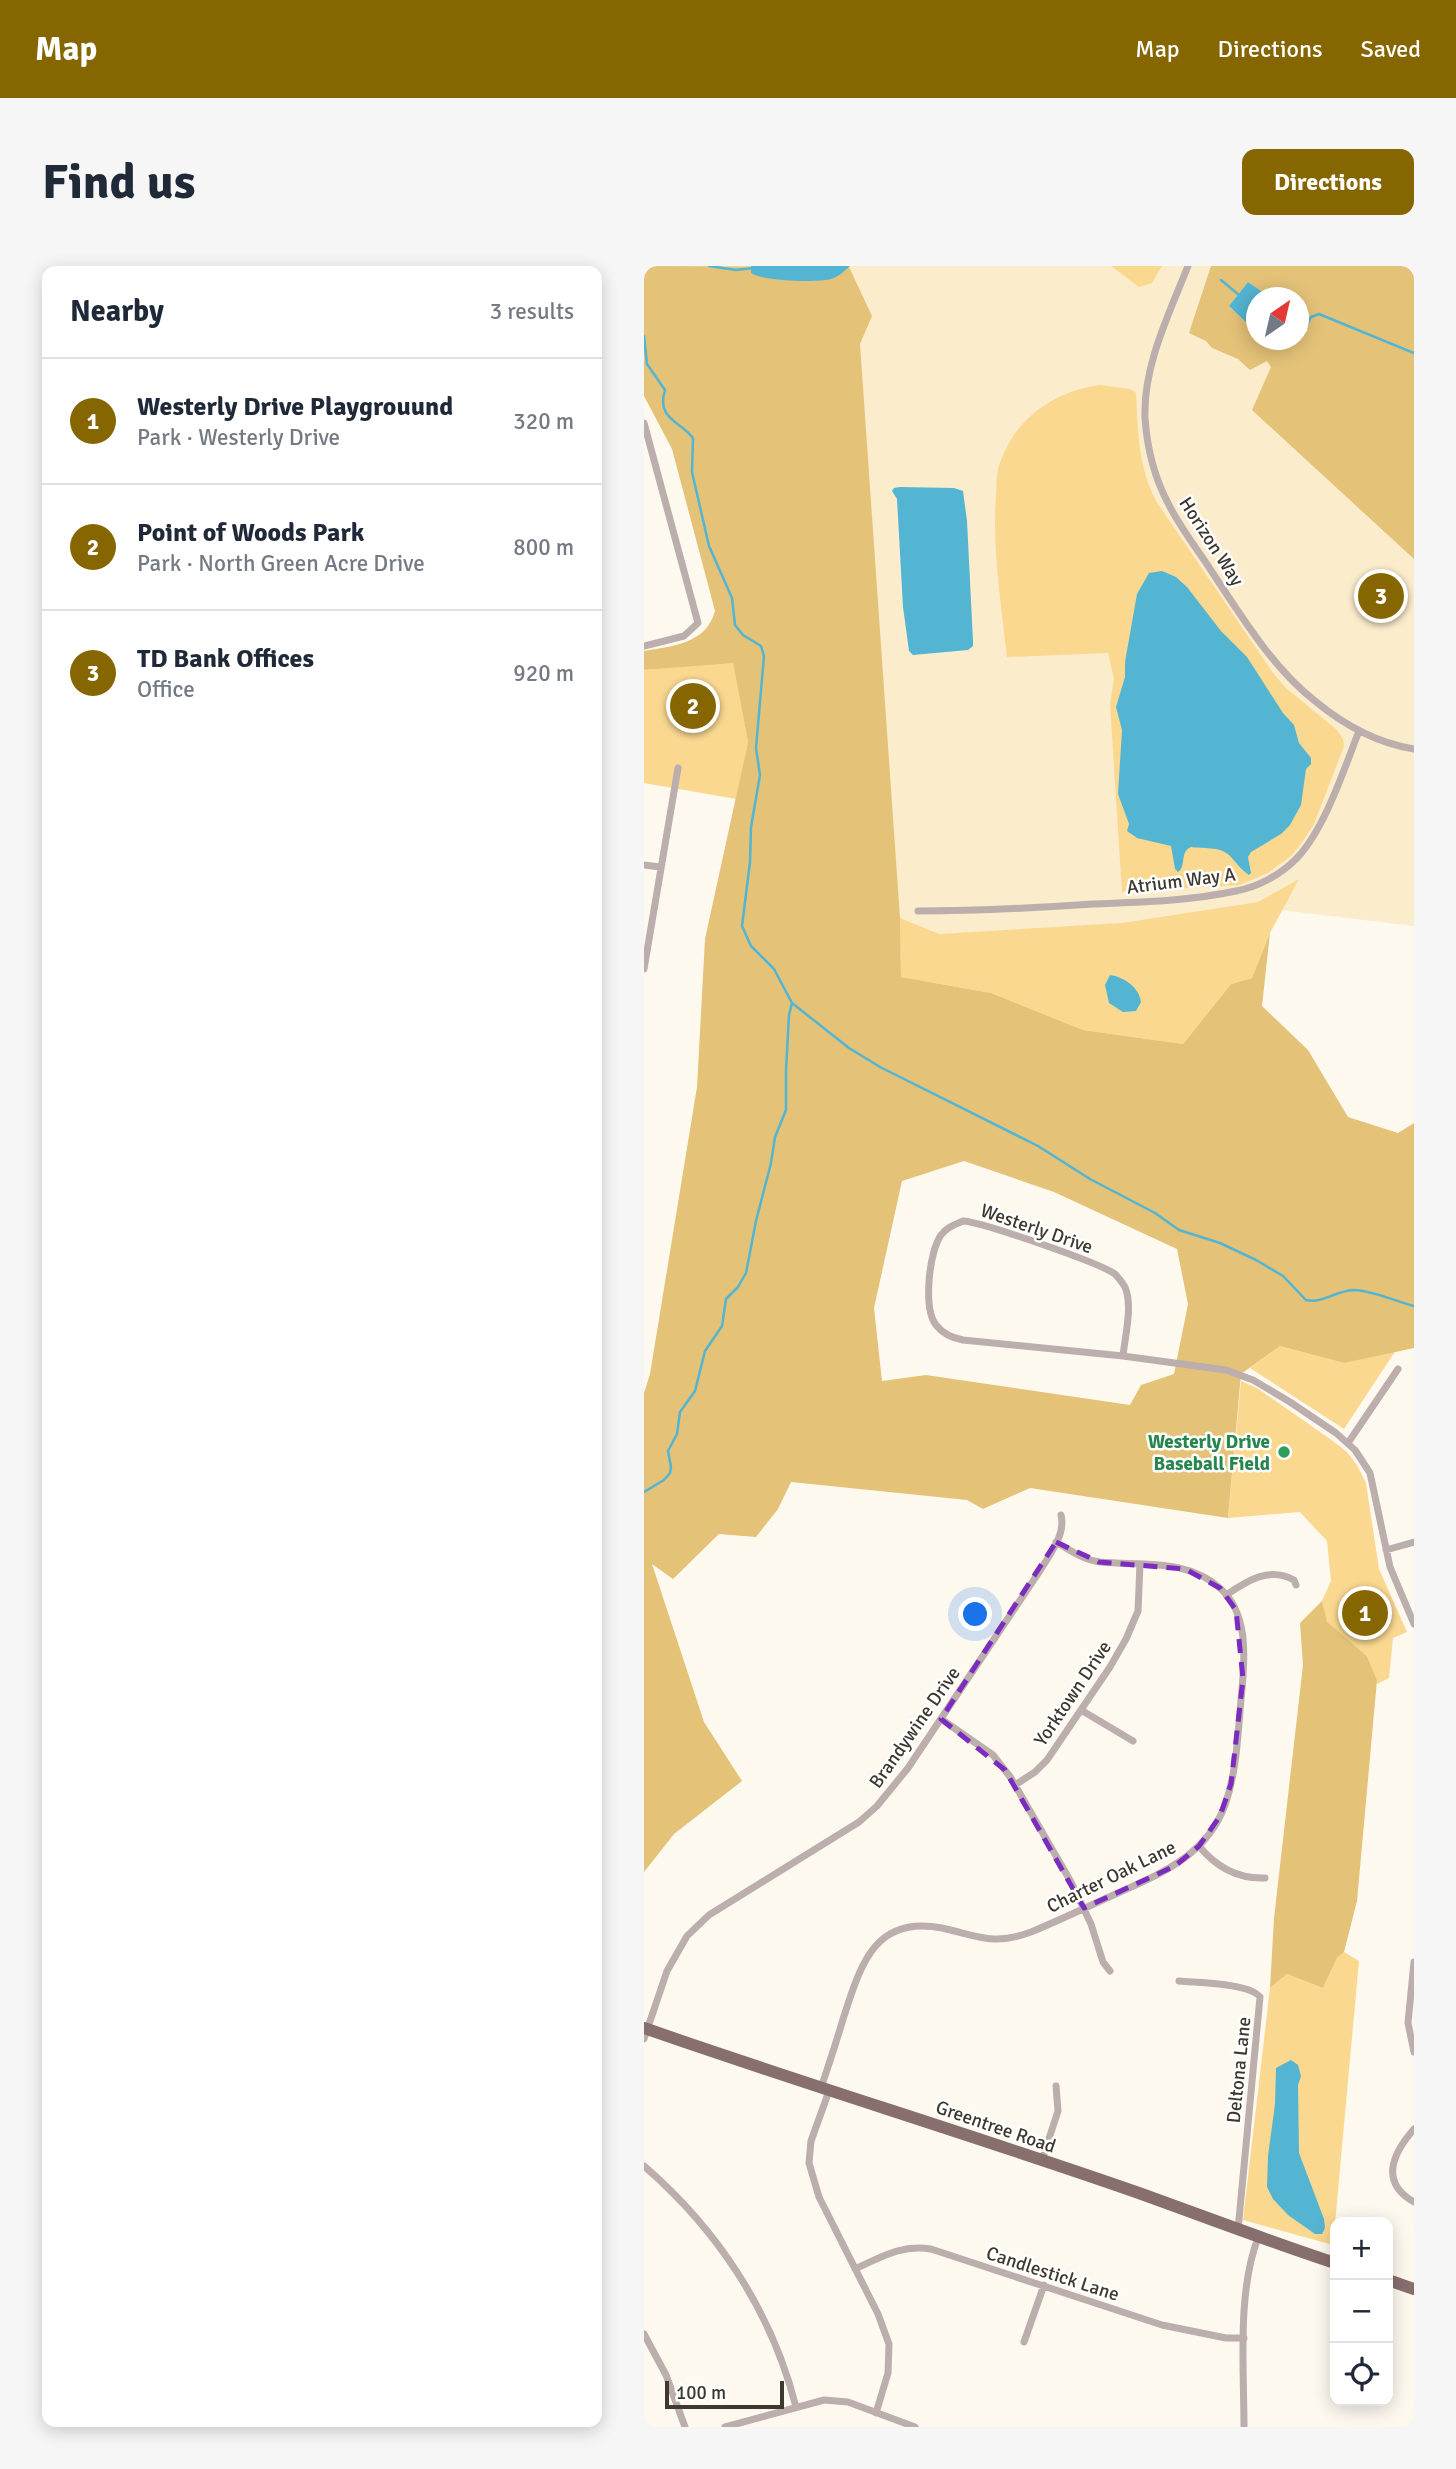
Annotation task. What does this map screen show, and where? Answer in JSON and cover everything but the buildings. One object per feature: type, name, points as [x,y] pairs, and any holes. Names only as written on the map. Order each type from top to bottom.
[{"type":"main road","name":"Greentree Road","points":[[645,2032],[1042,2161],[1330,2261]]},
{"type":"main road","points":[[1393,2282],[1414,2289]]},
{"type":"street","name":"Horizon Way","points":[[1188,266],[1156,348],[1148,379],[1146,432],[1152,461],[1169,506],[1287,675],[1331,714],[1359,731],[1377,740],[1414,748]]},
{"type":"street","points":[[644,423],[698,622],[684,636],[644,646]]},
{"type":"street","name":"Atrium Way A","points":[[918,911],[1025,910],[1130,904],[1236,891],[1263,882],[1286,868],[1305,848],[1336,790],[1359,731]]},
{"type":"street","points":[[644,968],[678,768]]},
{"type":"street","points":[[644,865],[660,867]]},
{"type":"street","name":"Westerly Drive","points":[[1123,1356],[1128,1297],[1115,1274],[973,1222],[963,1221],[951,1225],[939,1237],[931,1266],[930,1311],[936,1326],[948,1336],[1036,1349],[1123,1356],[1212,1368],[1240,1375],[1290,1402],[1348,1443],[1370,1473],[1386,1550],[1399,1594],[1414,1624]]},
{"type":"street","points":[[1348,1443],[1398,1369]]},
{"type":"street","name":"Brandywine Drive","points":[[645,2032],[671,1961],[693,1928],[718,1909],[789,1867],[868,1815],[908,1768],[1056,1542],[1062,1527],[1061,1515]]},
{"type":"street","name":"Charter Oak Lane","points":[[876,2413],[889,2364],[889,2344],[878,2314],[819,2197],[809,2163],[811,2141],[825,2089],[858,1975],[868,1955],[882,1938],[902,1927],[920,1926],[993,1940],[1013,1939],[1166,1871],[1199,1846],[1215,1824],[1231,1784],[1244,1668],[1243,1638],[1236,1610],[1226,1595],[1205,1576],[1185,1569],[1091,1560],[1056,1542]]},
{"type":"street","points":[[1386,1550],[1414,1542]]},
{"type":"street","name":"Yorktown Drive","points":[[1015,1785],[1047,1760],[1116,1658],[1138,1611],[1140,1564]]},
{"type":"street","points":[[1226,1595],[1250,1579],[1263,1575],[1283,1575],[1294,1580],[1296,1585]]},
{"type":"street","points":[[1081,1710],[1133,1741]]},
{"type":"street","points":[[940,1719],[993,1755],[1015,1785],[1084,1908],[1103,1962],[1110,1972]]},
{"type":"street","points":[[1199,1846],[1221,1868],[1254,1879],[1265,1878]]},
{"type":"street","points":[[1414,1962],[1408,2023],[1414,2052]]},
{"type":"street","name":"Deltona Lane","points":[[1179,1982],[1244,1988],[1256,1992],[1260,1997],[1238,2230]]},
{"type":"street","points":[[1042,2161],[1058,2111],[1056,2086]]},
{"type":"street","points":[[1414,2129],[1396,2154],[1392,2170],[1395,2185],[1414,2202]]},
{"type":"street","points":[[644,2166],[696,2216],[734,2266],[770,2333],[788,2376],[796,2407]]},
{"type":"street","points":[[1244,2427],[1246,2286],[1258,2238]]},
{"type":"street","name":"Candlestick Lane","points":[[855,2269],[900,2249],[920,2247],[1162,2325],[1226,2338],[1244,2338]]},
{"type":"street","points":[[1024,2342],[1044,2285]]},
{"type":"street","points":[[644,2334],[666,2375],[685,2427]]},
{"type":"street","points":[[724,2427],[824,2400],[848,2402],[915,2427]]},
{"type":"highlighted area","points":[[1056,1542],[1099,1562],[1185,1569],[1220,1588],[1236,1610],[1243,1679],[1231,1784],[1220,1816],[1199,1846],[1175,1866],[1084,1908],[1005,1770],[941,1719]]},
{"type":"shaded area","points":[[644,266],[849,267],[872,316],[860,344],[900,918],[901,977],[991,993],[1083,1030],[1183,1044],[1231,984],[1252,978],[1270,933],[1262,1006],[1308,1050],[1348,1117],[1398,1133],[1414,1123],[1414,1348],[1344,1363],[1280,1346],[1241,1374],[1228,1518],[1030,1488],[983,1509],[967,1500],[791,1482],[778,1509],[756,1537],[719,1534],[673,1579],[652,1564],[704,1722],[742,1781],[674,1834],[644,1872],[644,1393],[650,1374],[697,1087],[705,939],[748,742],[733,663],[644,670],[644,651],[677,645],[696,637],[711,622],[715,611],[672,449],[644,396]],"holes":[[[964,1161],[1054,1192],[1177,1249],[1188,1304],[1174,1374],[1141,1385],[1130,1405],[926,1375],[882,1381],[874,1308],[902,1181]]]},
{"type":"shaded area","points":[[745,266],[1414,266],[1414,926],[1263,908],[909,984]]},
{"type":"shaded area","points":[[1111,266],[1162,266],[1152,283],[1139,287]]},
{"type":"shaded area","points":[[1211,266],[1414,266],[1414,559],[1252,410],[1271,367],[1267,361],[1250,370],[1238,359],[1212,348],[1206,341],[1189,333]]},
{"type":"shaded area","points":[[1101,385],[1130,389],[1136,393],[1142,461],[1156,501],[1273,673],[1286,688],[1337,730],[1343,739],[1344,746],[1314,824],[1303,841],[1292,855],[1268,873],[1239,885],[1122,892],[1110,704],[1114,679],[1108,653],[1007,657],[995,535],[999,467],[1016,433],[1039,409],[1068,393]]},
{"type":"shaded area","points":[[733,662],[748,742],[736,799],[644,783],[644,670]]},
{"type":"shaded area","points":[[1299,879],[1270,933],[1252,978],[1231,984],[1183,1044],[1083,1030],[991,993],[901,977],[900,918],[939,934],[1122,923],[1258,902]]},
{"type":"shaded area","points":[[1280,1346],[1344,1363],[1396,1350],[1344,1429],[1250,1368]]},
{"type":"shaded area","points":[[1241,1381],[1257,1388],[1347,1452],[1366,1483],[1379,1569],[1407,1632],[1393,1638],[1389,1678],[1377,1684],[1367,1656],[1326,1622],[1322,1601],[1331,1581],[1327,1541],[1300,1512],[1228,1518]]},
{"type":"shaded area","points":[[1322,1601],[1327,1622],[1367,1656],[1377,1680],[1357,1901],[1344,1952],[1337,1958],[1323,1988],[1287,1974],[1270,1988],[1274,1918],[1303,1665],[1300,1623]]},
{"type":"shaded area","points":[[1344,1952],[1359,1961],[1336,2217],[1330,2217],[1330,2244],[1243,2220],[1270,1988],[1287,1974],[1323,1988],[1337,1958]]},
{"type":"water","points":[[751,266],[850,266],[831,279],[802,281],[757,276],[751,273]]},
{"type":"water","points":[[1248,282],[1255,287],[1246,287],[1246,322],[1229,306]]},
{"type":"water","points":[[900,487],[954,488],[963,491],[973,641],[973,646],[968,650],[913,655],[909,651],[903,607],[897,499],[892,491]]},
{"type":"water","points":[[1162,571],[1176,577],[1187,587],[1221,631],[1247,657],[1283,713],[1294,725],[1299,743],[1311,758],[1311,764],[1306,769],[1301,805],[1290,825],[1281,834],[1251,852],[1248,857],[1251,873],[1249,875],[1225,852],[1191,847],[1185,852],[1178,872],[1175,869],[1171,846],[1137,838],[1127,831],[1129,824],[1118,794],[1122,730],[1116,707],[1125,677],[1125,662],[1137,594],[1149,573]]},
{"type":"water","points":[[1110,975],[1125,980],[1134,987],[1141,1002],[1136,1011],[1123,1012],[1109,1003],[1105,985]]},
{"type":"water","points":[[1291,2060],[1298,2065],[1301,2076],[1298,2085],[1299,2153],[1324,2219],[1325,2228],[1322,2234],[1315,2234],[1288,2215],[1273,2199],[1267,2187],[1276,2068]]},
{"type":"waterway","points":[[644,271],[645,266]]},
{"type":"waterway","points":[[709,266],[736,270],[753,268]]},
{"type":"waterway","points":[[1221,280],[1239,295]]},
{"type":"waterway","points":[[1309,321],[1311,317],[1319,314],[1414,353]]},
{"type":"waterway","points":[[644,336],[647,364],[665,390],[663,400],[666,413],[693,438],[692,472],[709,546],[732,598],[735,625],[743,635],[761,646],[764,656],[756,748],[760,775],[751,827],[750,862],[742,926],[751,946],[774,969],[792,1003],[849,1048],[880,1067],[1038,1146],[1090,1179],[1155,1213],[1179,1230],[1220,1243],[1256,1260],[1283,1276],[1306,1300],[1318,1300],[1354,1290],[1414,1306]]},
{"type":"waterway","points":[[644,1492],[664,1480],[670,1473],[668,1451],[677,1434],[680,1412],[695,1391],[705,1351],[722,1326],[726,1299],[738,1287],[746,1273],[775,1137],[786,1110],[789,1015],[792,1003]]},
{"type":"place","name":"TD Bank Offices","points":[[1381,596]]},
{"type":"place","name":"Point of Woods Park","points":[[693,706]]},
{"type":"place","name":"Westerly Drive Baseball Field","points":[[1284,1452]]},
{"type":"place","name":"Westerly Drive Playgrouund","points":[[1365,1613]]}]
